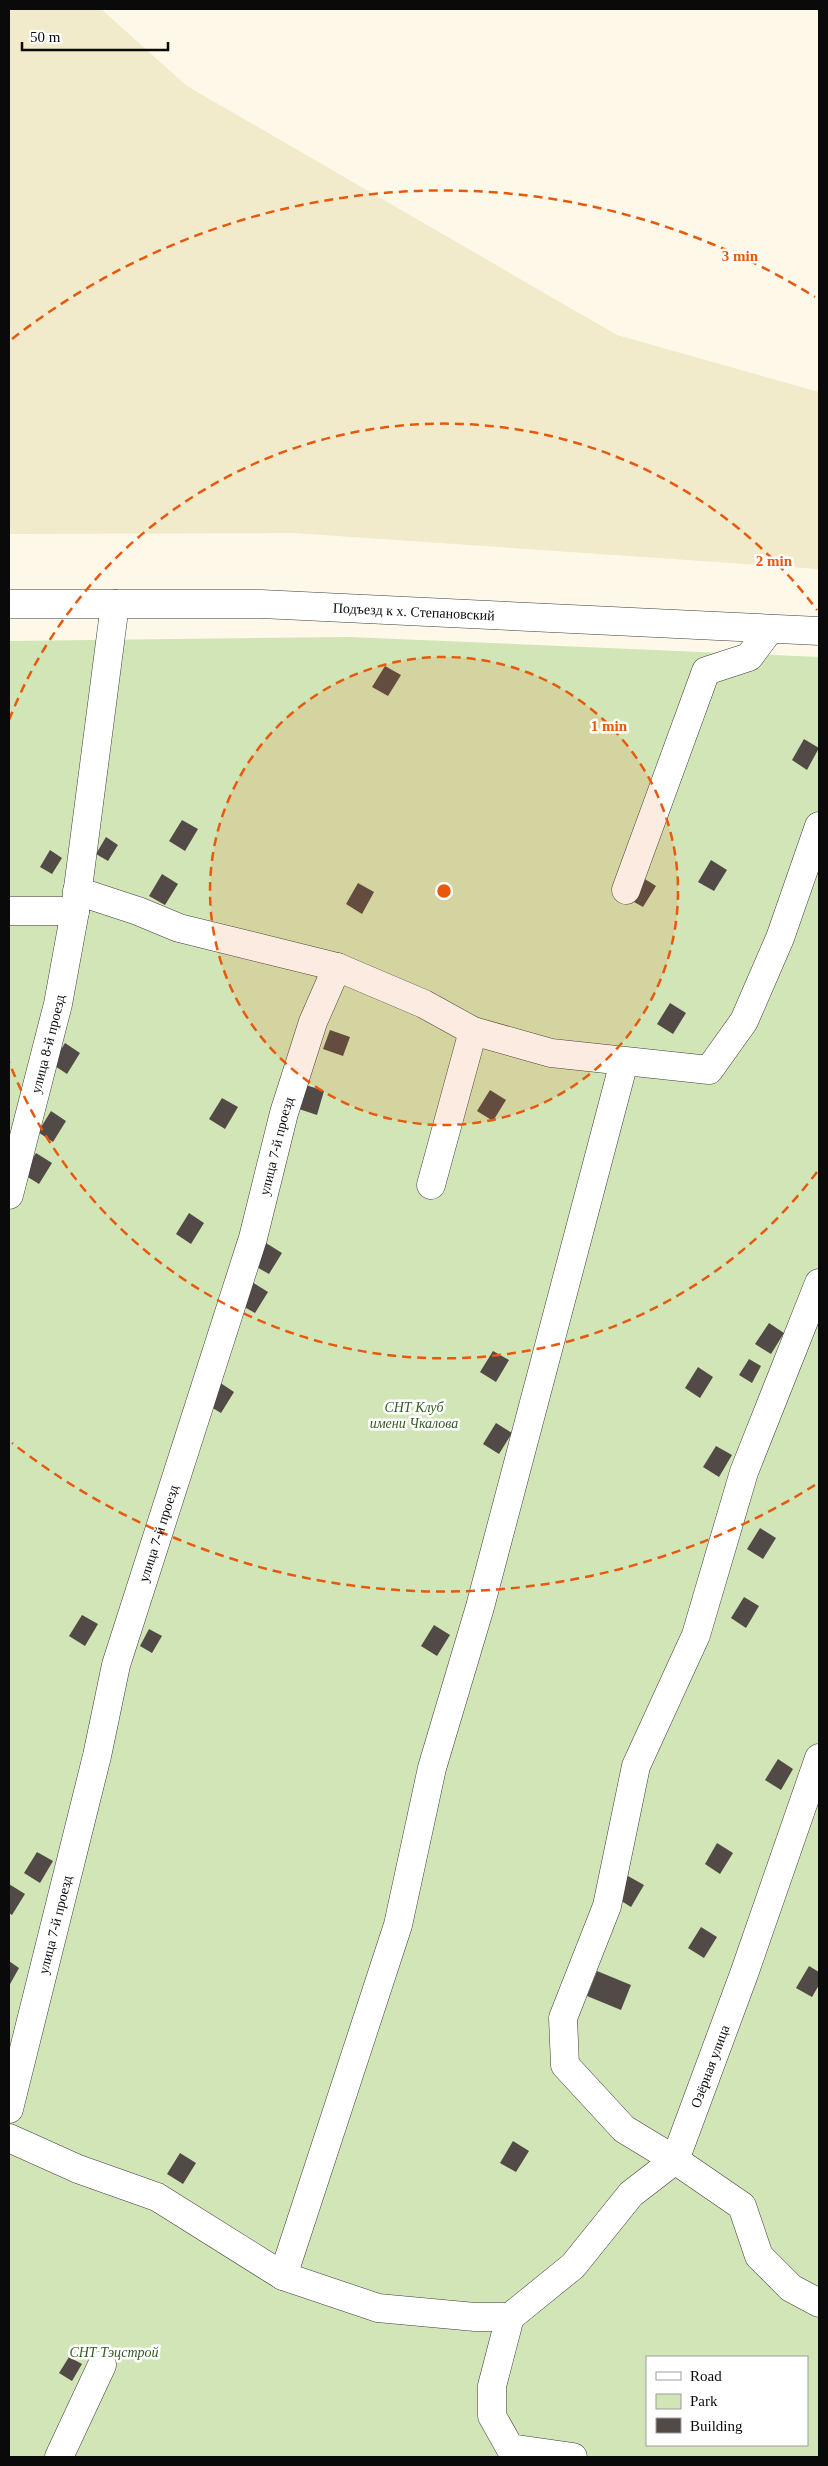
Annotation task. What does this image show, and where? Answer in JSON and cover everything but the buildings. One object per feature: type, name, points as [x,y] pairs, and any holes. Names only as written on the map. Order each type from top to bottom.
[{"type":"street","name":"Подъезд к х. Степановский","points":[[9,604],[261,604],[819,631]]},
{"type":"street","name":"улица 8-й проезд","points":[[9,1195],[58,1004],[76,901],[115,604]]},
{"type":"street","points":[[626,890],[706,671],[750,657],[770,629]]},
{"type":"street","points":[[9,911],[76,901],[138,911],[179,928],[337,967],[424,1004],[473,1031],[551,1053],[709,1070],[744,1021],[780,938],[819,826]]},
{"type":"street","name":"улица 7-й проезд","points":[[9,2109],[97,1756],[116,1666],[253,1238],[284,1112],[313,1022],[337,967]]},
{"type":"street","points":[[431,1185],[473,1031]]},
{"type":"street","points":[[283,2276],[398,1925],[432,1768],[483,1598],[624,1062]]},
{"type":"street","points":[[819,1283],[744,1472],[696,1635],[636,1766],[607,1906],[563,2018],[565,2065],[624,2129],[676,2160],[742,2206],[759,2256],[791,2288],[819,2303]]},
{"type":"street","name":"Озёрная улица","points":[[676,2160],[744,1974],[819,1758]]},
{"type":"street","points":[[9,2138],[78,2169],[157,2197],[283,2276],[378,2308],[475,2317],[510,2317]]},
{"type":"street","points":[[573,2457],[510,2448],[492,2416],[492,2386],[510,2317],[573,2266],[631,2194],[676,2160]]},
{"type":"street","points":[[59,2457],[102,2365]]},
{"type":"shaded area","points":[[9,9],[101,9],[187,86],[617,335],[819,392],[819,569],[293,533],[9,534]]},
{"type":"green space","name":"СНТ Клуб имени Чкалова","points":[[349,637],[819,657],[819,2457],[9,2457],[9,641]]},
{"type":"park label","name":"СНТ Тэцстрой","points":[[114,2352]]}]
